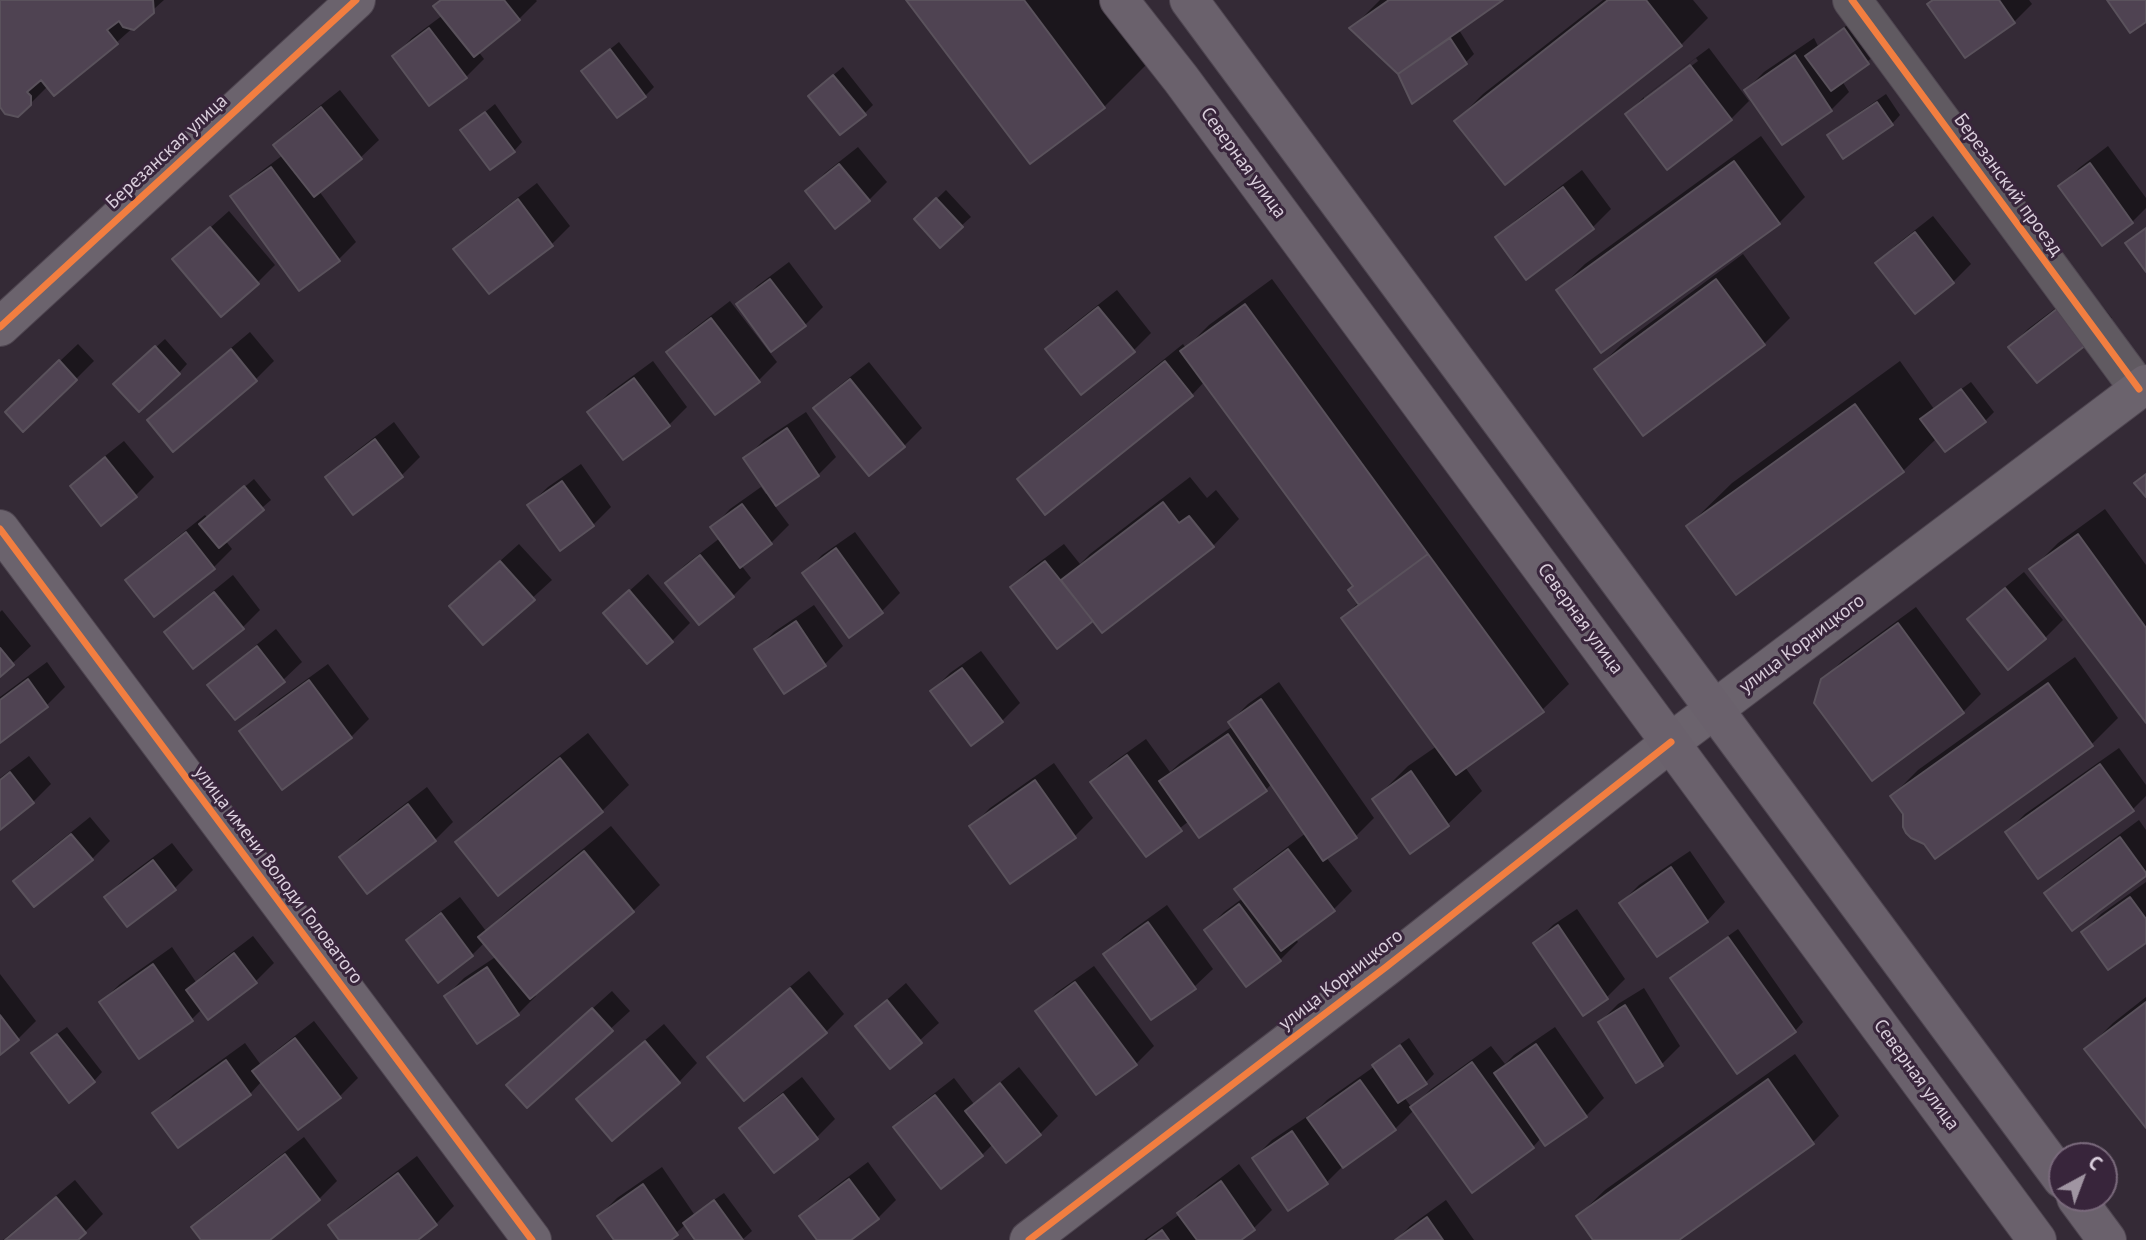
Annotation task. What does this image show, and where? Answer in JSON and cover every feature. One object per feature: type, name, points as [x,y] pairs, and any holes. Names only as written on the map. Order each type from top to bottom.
[{"type":"main road","name":"Северная улица","points":[[1119,0],[1181,79],[2037,1240]]},
{"type":"main road","points":[[1189,0],[2048,1160]]},
{"type":"main road","points":[[2086,1212],[2107,1240]]},
{"type":"street","name":"Березанская улица","points":[[0,327],[356,0]]},
{"type":"street","name":"Березанский проезд","points":[[1852,0],[2143,387]]},
{"type":"street","name":"улица Корницкого","points":[[1029,1240],[1386,967],[1671,743],[2143,387]]},
{"type":"street","name":"улица имени Володи Головатого","points":[[0,529],[532,1240]]},
{"type":"building","points":[[0,0],[153,0],[154,13],[134,30],[123,27],[119,21],[107,30],[118,44],[54,96],[41,80],[27,92],[31,96],[31,105],[18,117],[5,114],[0,107]]},
{"type":"building","points":[[441,0],[504,0],[520,20],[474,57],[433,6]]},
{"type":"building","points":[[906,0],[1024,0],[1105,108],[1030,164]]},
{"type":"building","points":[[1389,0],[1503,0],[1398,74],[1349,28]]},
{"type":"building","points":[[1608,0],[1646,0],[1682,46],[1505,185],[1454,121]]},
{"type":"building","points":[[1933,0],[1999,0],[2015,23],[1965,58],[1927,4]]},
{"type":"building","points":[[2107,0],[2146,0],[2146,22],[2130,33]]},
{"type":"building","points":[[429,28],[467,78],[429,106],[392,56]]},
{"type":"building","points":[[1844,28],[1869,64],[1831,91],[1805,56]]},
{"type":"building","points":[[1450,38],[1467,64],[1412,104],[1398,74]]},
{"type":"building","points":[[610,49],[646,97],[617,118],[581,71]]},
{"type":"building","points":[[1795,55],[1832,111],[1782,145],[1744,90]]},
{"type":"building","points":[[1690,65],[1732,120],[1667,170],[1625,114]]},
{"type":"building","points":[[833,75],[866,115],[840,135],[808,96]]},
{"type":"building","points":[[1877,102],[1893,125],[1843,159],[1827,135]]},
{"type":"building","points":[[321,107],[362,159],[314,197],[273,145]]},
{"type":"building","points":[[485,112],[515,152],[490,170],[460,130]]},
{"type":"building","points":[[1734,161],[1780,224],[1601,353],[1556,290]]},
{"type":"building","points":[[2090,163],[2133,223],[2102,246],[2058,186]]},
{"type":"building","points":[[839,164],[870,201],[835,229],[805,191]]},
{"type":"building","points":[[271,167],[340,261],[299,291],[230,196]]},
{"type":"building","points":[[1563,187],[1594,229],[1526,280],[1495,237]]},
{"type":"building","points":[[936,198],[963,227],[940,248],[914,219]]},
{"type":"building","points":[[518,199],[553,246],[489,294],[453,249]]},
{"type":"building","points":[[210,227],[259,284],[221,317],[172,259]]},
{"type":"building","points":[[2146,228],[2146,272],[2125,243]]},
{"type":"building","points":[[1915,232],[1954,283],[1915,314],[1875,263]]},
{"type":"building","points":[[770,279],[806,326],[771,352],[736,304]]},
{"type":"building","points":[[1716,279],[1765,345],[1643,436],[1594,369]]},
{"type":"building","points":[[2067,301],[2095,338],[2037,383],[2008,347]]},
{"type":"building","points":[[1245,304],[1428,554],[1359,605],[1348,590],[1353,586],[1180,351]]},
{"type":"building","points":[[1098,307],[1135,352],[1081,395],[1045,349]]},
{"type":"building","points":[[711,318],[760,382],[715,415],[666,352]]},
{"type":"building","points":[[155,346],[180,374],[139,412],[113,384]]},
{"type":"building","points":[[231,349],[257,381],[173,452],[147,420]]},
{"type":"building","points":[[59,360],[77,380],[23,432],[5,412]]},
{"type":"building","points":[[1165,361],[1193,396],[1045,515],[1017,479]]},
{"type":"building","points":[[634,378],[670,426],[623,460],[587,412]]},
{"type":"building","points":[[850,379],[905,447],[869,476],[813,408]]},
{"type":"building","points":[[1961,389],[1986,422],[1945,452],[1920,419]]},
{"type":"building","points":[[1855,404],[1904,472],[1736,595],[1686,526]]},
{"type":"building","points":[[787,428],[819,476],[776,506],[743,458]]},
{"type":"building","points":[[375,439],[403,477],[353,515],[325,477]]},
{"type":"building","points":[[105,457],[137,497],[101,526],[70,486]]},
{"type":"building","points":[[2146,474],[2146,497],[2134,483]]},
{"type":"building","points":[[562,481],[594,526],[560,551],[527,505]]},
{"type":"building","points":[[244,486],[264,510],[219,548],[199,524]]},
{"type":"building","points":[[1163,502],[1179,523],[1189,516],[1214,547],[1102,633],[1061,580]]},
{"type":"building","points":[[742,504],[772,544],[740,568],[710,527]]},
{"type":"building","points":[[186,532],[215,569],[154,617],[125,580]]},
{"type":"building","points":[[2078,534],[2146,628],[2146,723],[2029,569]]},
{"type":"building","points":[[836,548],[883,613],[849,638],[802,573]]},
{"type":"building","points":[[1428,554],[1544,712],[1456,775],[1341,618]]},
{"type":"building","points":[[700,555],[734,597],[699,625],[665,583]]},
{"type":"building","points":[[500,561],[535,600],[483,645],[449,606]]},
{"type":"building","points":[[1045,561],[1093,621],[1057,649],[1010,587]]},
{"type":"building","points":[[2005,588],[2046,639],[2008,670],[1967,619]]},
{"type":"building","points":[[629,590],[673,642],[647,664],[603,613]]},
{"type":"building","points":[[214,592],[244,629],[193,669],[164,632]]},
{"type":"building","points":[[796,621],[826,666],[784,694],[754,649]]},
{"type":"building","points":[[1898,623],[1964,713],[1872,781],[1814,703],[1821,679]]},
{"type":"building","points":[[257,646],[285,682],[235,720],[207,685]]},
{"type":"building","points":[[0,648],[14,665],[0,677]]},
{"type":"building","points":[[962,668],[1003,722],[971,746],[930,691]]},
{"type":"building","points":[[28,679],[48,707],[0,743],[0,700]]},
{"type":"building","points":[[309,680],[352,738],[282,790],[239,731]]},
{"type":"building","points":[[2048,683],[2093,746],[1935,859],[1924,844],[1906,833],[1903,814],[1890,796]]},
{"type":"building","points":[[1261,699],[1357,838],[1323,861],[1228,722]]},
{"type":"building","points":[[1228,734],[1267,791],[1199,838],[1159,781]]},
{"type":"building","points":[[1127,755],[1182,831],[1146,857],[1090,782]]},
{"type":"building","points":[[560,758],[603,812],[498,896],[455,842]]},
{"type":"building","points":[[2100,764],[2134,811],[2038,879],[2005,832]]},
{"type":"building","points":[[1411,771],[1449,826],[1410,854],[1372,799]]},
{"type":"building","points":[[10,772],[34,803],[0,830],[0,780]]},
{"type":"building","points":[[1035,780],[1076,838],[1010,884],[969,826]]},
{"type":"building","points":[[408,804],[436,841],[367,894],[339,857]]},
{"type":"building","points":[[71,834],[93,860],[34,907],[13,881]]},
{"type":"building","points":[[2120,837],[2146,876],[2072,931],[2044,893]]},
{"type":"building","points":[[1288,849],[1335,911],[1281,951],[1234,889]]},
{"type":"building","points":[[584,851],[634,912],[530,999],[478,937]]},
{"type":"building","points":[[153,860],[176,890],[127,927],[104,897]]},
{"type":"building","points":[[1671,867],[1708,922],[1657,957],[1619,903]]},
{"type":"building","points":[[2130,897],[2146,919],[2146,943],[2108,970],[2081,932]]},
{"type":"building","points":[[1239,904],[1281,961],[1246,987],[1204,930]]},
{"type":"building","points":[[441,913],[473,956],[438,983],[406,940]]},
{"type":"building","points":[[1148,922],[1196,989],[1151,1020],[1103,954]]},
{"type":"building","points":[[1558,925],[1608,999],[1583,1016],[1533,943]]},
{"type":"building","points":[[1728,937],[1796,1032],[1737,1074],[1670,978]]},
{"type":"building","points":[[234,953],[257,983],[208,1020],[186,990]]},
{"type":"building","points":[[153,964],[193,1021],[139,1059],[99,1002]]},
{"type":"building","points":[[487,967],[519,1015],[477,1044],[444,996]]},
{"type":"building","points":[[1075,982],[1137,1065],[1096,1095],[1035,1011]]},
{"type":"building","points":[[790,988],[827,1033],[744,1101],[707,1057]]},
{"type":"building","points":[[887,1000],[922,1043],[890,1069],[855,1026]]},
{"type":"building","points":[[2146,1002],[2146,1128],[2084,1049]]},
{"type":"building","points":[[1625,1005],[1663,1066],[1636,1083],[1598,1022]]},
{"type":"building","points":[[592,1008],[613,1031],[527,1108],[506,1085]]},
{"type":"building","points":[[0,1015],[19,1040],[0,1055]]},
{"type":"building","points":[[57,1034],[95,1082],[69,1103],[31,1053]]},
{"type":"building","points":[[295,1038],[341,1098],[298,1130],[252,1071]]},
{"type":"building","points":[[645,1041],[680,1083],[612,1141],[576,1099]]},
{"type":"building","points":[[1536,1044],[1587,1117],[1545,1146],[1494,1073]]},
{"type":"building","points":[[1400,1045],[1427,1084],[1398,1103],[1372,1065]]},
{"type":"building","points":[[226,1060],[251,1095],[178,1148],[152,1113]]},
{"type":"building","points":[[1472,1062],[1534,1148],[1472,1193],[1410,1107]]},
{"type":"building","points":[[1768,1079],[1814,1144],[1679,1240],[1593,1240],[1576,1216]]},
{"type":"building","points":[[1360,1080],[1396,1130],[1343,1168],[1307,1118]]},
{"type":"building","points":[[1000,1083],[1041,1135],[1006,1163],[965,1111]]},
{"type":"building","points":[[783,1094],[818,1139],[774,1173],[739,1128]]},
{"type":"building","points":[[935,1095],[983,1156],[941,1189],[893,1127]]},
{"type":"building","points":[[1292,1131],[1328,1184],[1288,1211],[1252,1158]]},
{"type":"building","points":[[285,1154],[320,1200],[270,1240],[201,1240],[191,1227]]},
{"type":"building","points":[[398,1173],[437,1225],[418,1240],[339,1240],[328,1225]]},
{"type":"building","points":[[849,1179],[879,1219],[851,1240],[817,1240],[799,1216]]},
{"type":"building","points":[[1221,1181],[1255,1230],[1241,1240],[1197,1240],[1177,1213]]},
{"type":"building","points":[[643,1184],[678,1235],[671,1240],[614,1240],[597,1216]]},
{"type":"building","points":[[56,1197],[86,1233],[78,1240],[5,1240]]},
{"type":"building","points":[[714,1200],[743,1240],[695,1240],[683,1223]]},
{"type":"building","points":[[1427,1217],[1443,1240],[1395,1240]]},
{"type":"building","points":[[1162,1230],[1169,1240],[1148,1240]]},
{"type":"cycle path","points":[[0,327],[356,0]]},
{"type":"cycle path","points":[[1852,0],[2139,389]]},
{"type":"cycle path","points":[[0,529],[532,1240]]},
{"type":"cycle path","points":[[1029,1240],[1386,967],[1671,742]]}]
